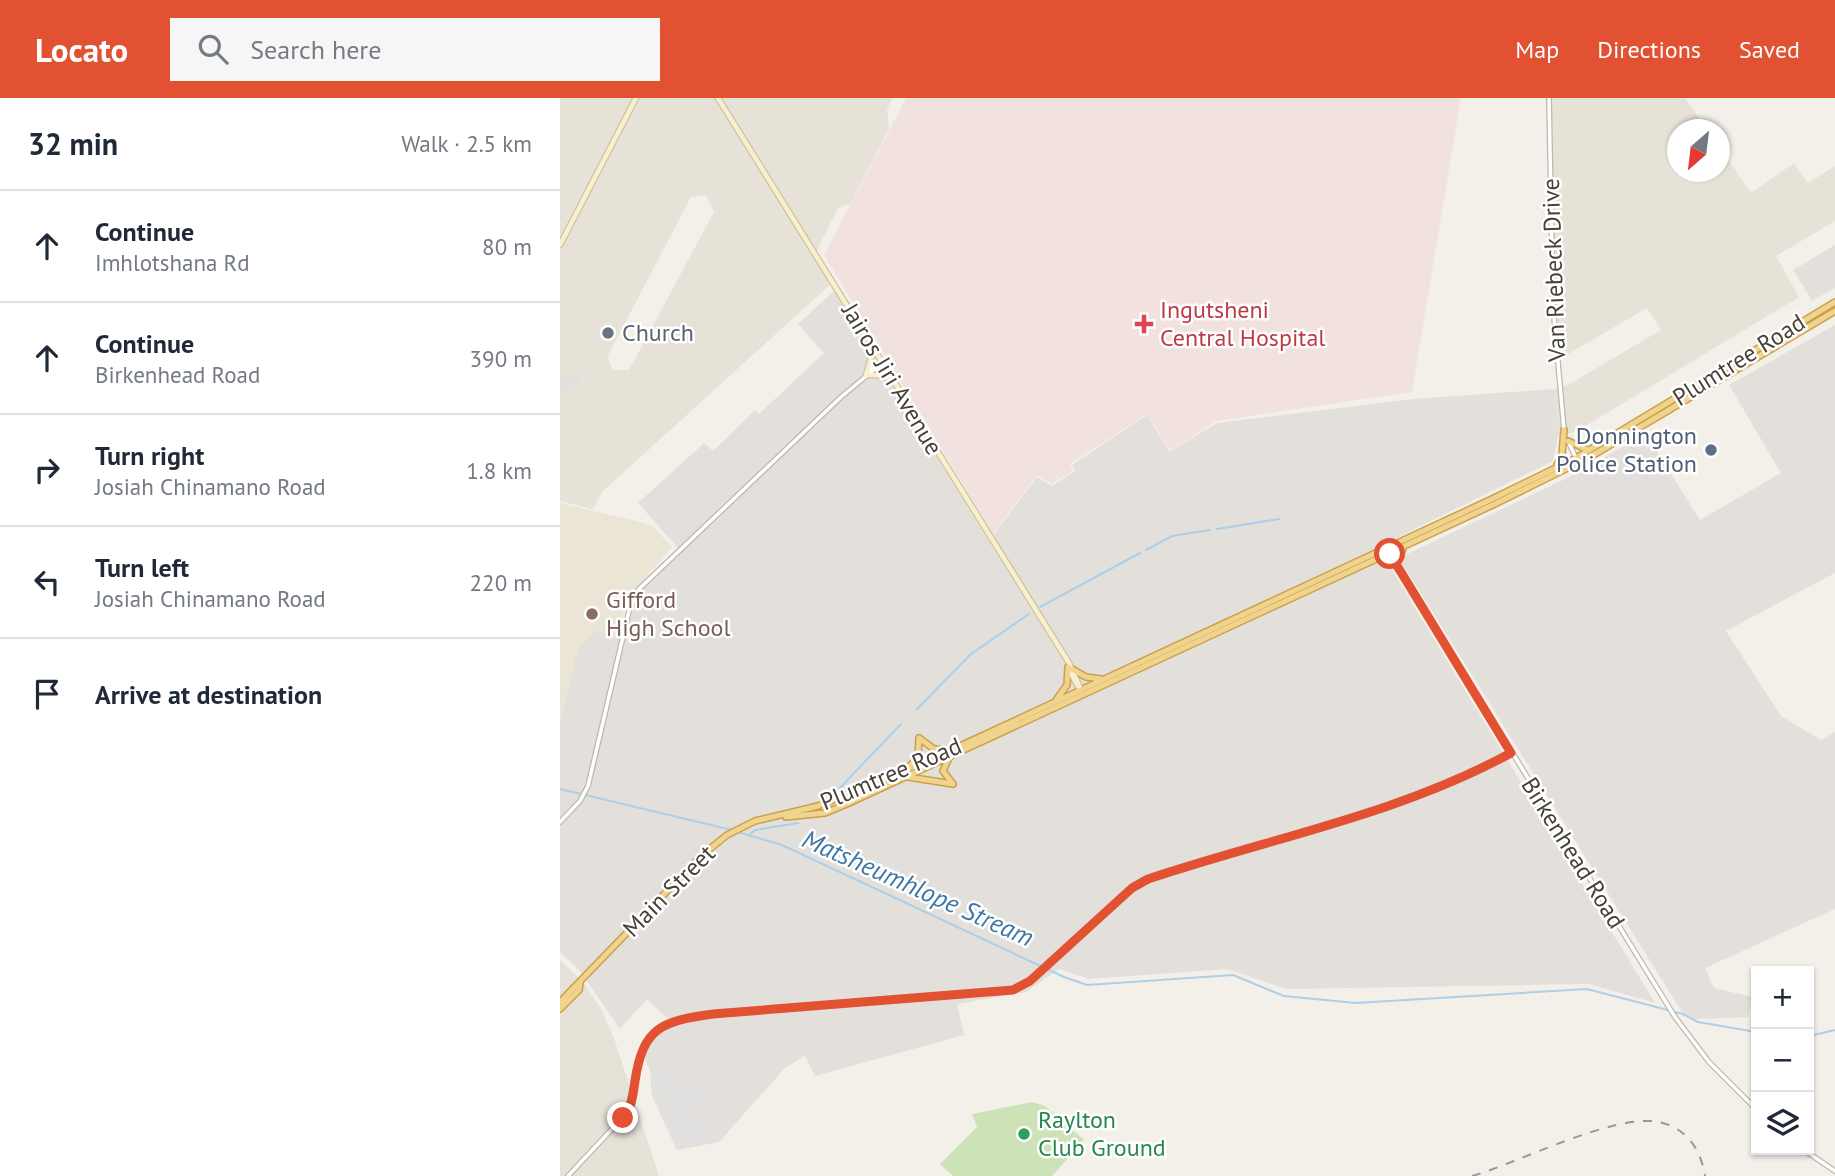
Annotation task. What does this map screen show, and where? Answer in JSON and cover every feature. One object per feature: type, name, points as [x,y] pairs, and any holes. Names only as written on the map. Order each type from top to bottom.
[{"type":"highway","name":"Plumtree Road","points":[[906,773],[1576,458],[1835,302]]},
{"type":"highway","name":"Plumtree Road","points":[[772,818],[856,792],[949,758],[1260,611],[1405,547],[1570,468],[1835,311]]},
{"type":"highway","points":[[1556,468],[1562,454],[1564,430]]},
{"type":"highway","points":[[1568,441],[1588,450]]},
{"type":"highway","points":[[1570,468],[1576,458],[1590,457]]},
{"type":"highway","points":[[1376,552],[1390,554],[1396,543]]},
{"type":"highway","points":[[1381,558],[1395,563],[1405,547]]},
{"type":"highway","points":[[1054,702],[1067,685],[1069,666],[1086,677],[1106,679]]},
{"type":"highway","points":[[1075,700],[1081,690],[1093,692]]},
{"type":"highway","points":[[949,758],[943,771],[953,784],[906,773],[918,757],[919,738],[934,749],[952,750]]},
{"type":"highway","name":"Main Street","points":[[580,984],[701,856],[740,828],[772,818]]},
{"type":"highway","points":[[560,1002],[580,984]]},
{"type":"highway","points":[[560,1009],[579,990],[580,984]]},
{"type":"main road","points":[[560,245],[636,98]]},
{"type":"main road","name":"Jairos Jiri Avenue","points":[[718,98],[895,382],[1069,666],[1081,690]]},
{"type":"main road","points":[[873,347],[873,359],[866,375],[879,375],[895,382]]},
{"type":"street","name":"Van Riebeck Drive","points":[[1549,98],[1553,306],[1564,430],[1576,458]]},
{"type":"street","points":[[560,822],[582,798],[586,789],[629,611],[639,589],[882,362]]},
{"type":"street","name":"Birkenhead Road","points":[[1390,554],[1675,1017],[1709,1062],[1751,1104]]},
{"type":"street","points":[[569,1176],[630,1107],[638,1059],[648,1039],[670,1022],[713,1014],[1006,992],[1025,985],[1132,888],[1148,879],[1375,812],[1466,778],[1511,753]]},
{"type":"street","points":[[1811,1155],[1835,1171]]},
{"type":"shaded area","points":[[560,98],[893,98],[887,109],[889,128],[850,204],[838,208],[815,254],[833,282],[602,492],[593,509],[560,501]],"holes":[[[706,195],[714,212],[629,370],[613,370],[607,357],[691,197]]]},
{"type":"shaded area","name":"Ingutsheni Central Hospital","points":[[906,98],[1461,98],[1412,392],[1216,421],[1171,451],[1147,414],[1070,464],[1073,471],[1051,484],[1037,475],[993,534],[824,255]]},
{"type":"shaded area","points":[[1548,98],[1685,98],[1700,119],[1667,119],[1667,182],[1730,182],[1730,163],[1751,193],[1794,163],[1808,183],[1835,166],[1835,221],[1776,256],[1799,297],[1577,431],[1558,437],[1554,389],[1568,385],[1661,330],[1647,308],[1558,360]]},
{"type":"shaded area","points":[[1835,245],[1835,288],[1812,301],[1793,270]]},
{"type":"shaded area","points":[[834,291],[989,541],[1037,477],[1052,486],[1075,471],[1072,465],[1147,415],[1170,452],[1217,423],[1413,399],[1554,389],[1558,437],[1553,461],[1378,547],[1655,1003],[1589,984],[1286,989],[1228,969],[1089,979],[1059,969],[1026,992],[957,1004],[964,1035],[815,1076],[805,1055],[784,1069],[719,1142],[677,1150],[652,1096],[650,1070],[644,1057],[655,1037],[673,1024],[647,999],[620,1029],[579,970],[560,952],[560,722],[577,650],[596,630],[624,637],[640,590],[680,550],[638,503],[704,443],[713,451],[755,410],[759,414],[824,353],[798,324]]},
{"type":"shaded area","points":[[1835,325],[1835,573],[1726,631],[1781,716],[1821,740],[1835,732],[1835,909],[1705,968],[1714,988],[1751,997],[1751,1002],[1748,1017],[1695,1019],[1682,1012],[1399,558],[1567,478],[1646,434],[1700,520],[1781,473],[1729,385]]},
{"type":"shaded area","points":[[856,335],[865,347],[842,369],[831,358]]},
{"type":"shaded area","points":[[574,371],[581,381],[560,395],[560,379],[570,377]]},
{"type":"shaded area","name":"Gifford High School","points":[[560,503],[644,523],[653,527],[672,547],[628,598],[617,635],[596,630],[577,650],[560,721]]},
{"type":"shaded area","points":[[560,960],[583,982],[601,1009],[614,1038],[659,1176],[560,1176]]},
{"type":"shaded area","points":[[654,1068],[690,1080],[704,1080],[713,1089],[691,1113],[714,1134],[702,1145],[676,1146],[651,1082]]},
{"type":"green space","name":"Raylton Club Ground","points":[[1032,1102],[1045,1106],[1084,1140],[1052,1176],[953,1176],[940,1164],[977,1127],[972,1114]]},
{"type":"waterway","points":[[1217,529],[1279,519]]},
{"type":"waterway","points":[[1146,550],[1172,536],[1210,530]]},
{"type":"waterway","points":[[1040,607],[1140,553]]},
{"type":"waterway","points":[[917,709],[971,654],[1029,614]]},
{"type":"waterway","points":[[822,799],[837,791],[901,724]]},
{"type":"waterway","name":"Matsheumhlope Stream","points":[[560,789],[732,830]]},
{"type":"waterway","points":[[749,835],[755,830],[798,823]]},
{"type":"waterway","name":"Matsheumhlope Stream","points":[[738,832],[782,845],[1064,977],[1087,985],[1233,975],[1284,996],[1356,1003],[1587,989],[1683,1014],[1698,1022],[1751,1031]]},
{"type":"waterway","name":"Matsheumhlope Stream","points":[[1814,1035],[1835,1030]]},
{"type":"railway","points":[[1472,1176],[1592,1132],[1640,1121],[1669,1125],[1685,1135],[1700,1157],[1705,1176]]},
{"type":"place","name":"Ingutsheni Central Hospital","points":[[1144,324]]},
{"type":"place","name":"Church","points":[[608,333]]},
{"type":"place","name":"Donnington Police Station","points":[[1711,450]]},
{"type":"place","name":"Gifford High School","points":[[592,614]]},
{"type":"place","name":"Raylton Club Ground","points":[[1024,1134]]},
{"type":"route","points":[[623,1118],[632,1100],[638,1059],[648,1039],[661,1026],[680,1019],[713,1014],[985,995],[1020,988],[1132,888],[1148,879],[1402,803],[1466,778],[1511,753],[1390,554]]}]
